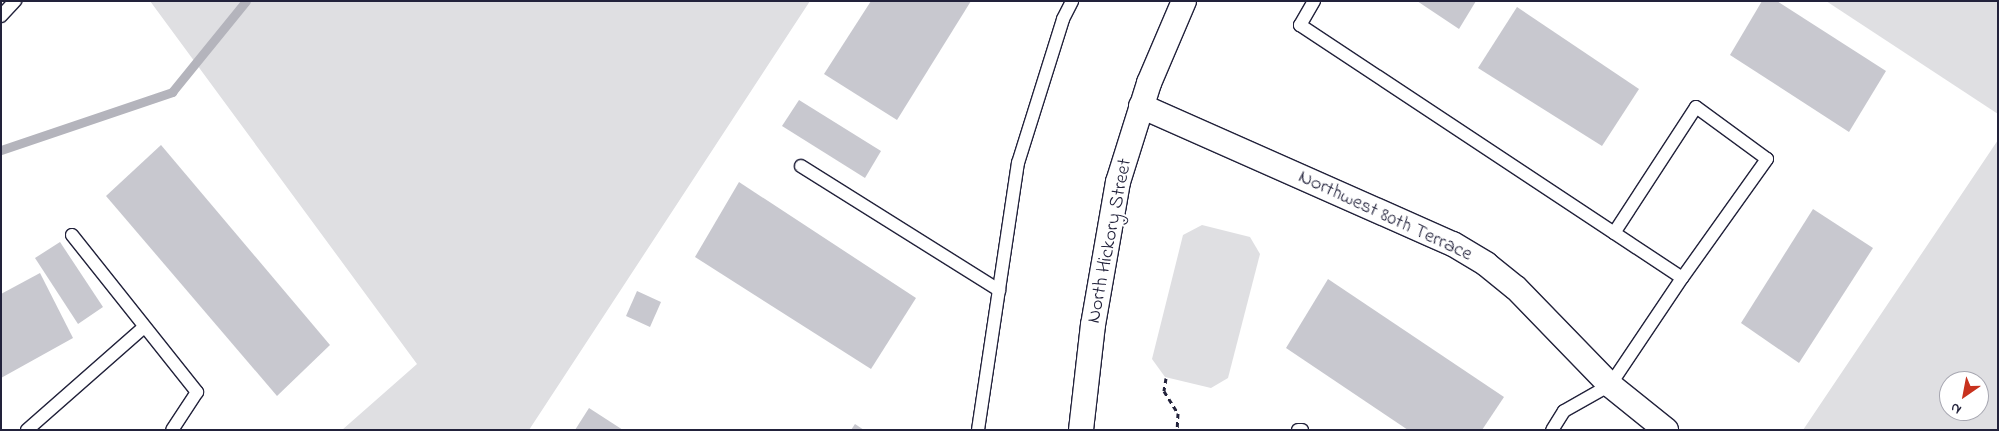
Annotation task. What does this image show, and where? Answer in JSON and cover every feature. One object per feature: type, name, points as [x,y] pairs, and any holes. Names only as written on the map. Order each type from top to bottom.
[{"type":"street","name":"North Hickory Street","points":[[1081,430],[1093,325],[1118,182],[1141,106],[1184,1]]},
{"type":"street","name":"Northwest 80th Terrace","points":[[1141,106],[1453,244],[1486,264],[1516,288],[1610,385],[1666,430]]},
{"type":"lane","points":[[1,16],[15,1]]},
{"type":"lane","points":[[978,430],[1018,163],[1063,19],[1072,1]]},
{"type":"lane","points":[[1314,1],[1300,25],[1682,278]]},
{"type":"lane","points":[[1552,430],[1564,410],[1610,385],[1682,278],[1767,159],[1696,107],[1614,233]]},
{"type":"lane","points":[[801,166],[999,290]]},
{"type":"lane","points":[[72,235],[143,328],[196,392],[172,430]]},
{"type":"lane","points":[[27,430],[143,328]]},
{"type":"path","points":[[1166,378],[1164,391],[1178,413],[1177,430]]},
{"type":"shaded area","points":[[150,1],[810,1],[529,430],[342,430],[417,364]]},
{"type":"shaded area","points":[[1826,1],[1998,1],[1998,114]]},
{"type":"shaded area","points":[[1998,140],[1998,430],[1803,430]]},
{"type":"shaded area","points":[[1202,225],[1250,237],[1260,254],[1228,378],[1211,388],[1165,377],[1152,359],[1183,235]]},
{"type":"building","points":[[871,1],[971,1],[897,120],[824,74]]},
{"type":"building","points":[[1417,1],[1476,1],[1459,29]]},
{"type":"building","points":[[1762,1],[1777,1],[1886,71],[1849,132],[1730,55]]},
{"type":"building","points":[[1517,7],[1639,89],[1602,146],[1478,68]]},
{"type":"building","points":[[799,100],[881,151],[865,178],[782,126]]},
{"type":"building","points":[[161,145],[330,345],[277,396],[106,196]]},
{"type":"building","points":[[739,182],[916,298],[871,369],[695,257]]},
{"type":"building","points":[[1813,209],[1873,248],[1799,363],[1741,323]]},
{"type":"building","points":[[60,242],[103,307],[78,324],[35,258]]},
{"type":"building","points":[[40,273],[73,338],[1,378],[1,294]]},
{"type":"building","points":[[1328,279],[1504,397],[1482,430],[1408,430],[1286,348]]},
{"type":"building","points":[[637,291],[661,302],[650,327],[626,316]]},
{"type":"building","points":[[589,408],[623,430],[575,430]]},
{"type":"building","points":[[855,424],[864,430],[851,430]]},
{"type":"waterway","points":[[1,150],[172,92],[246,1]]}]
